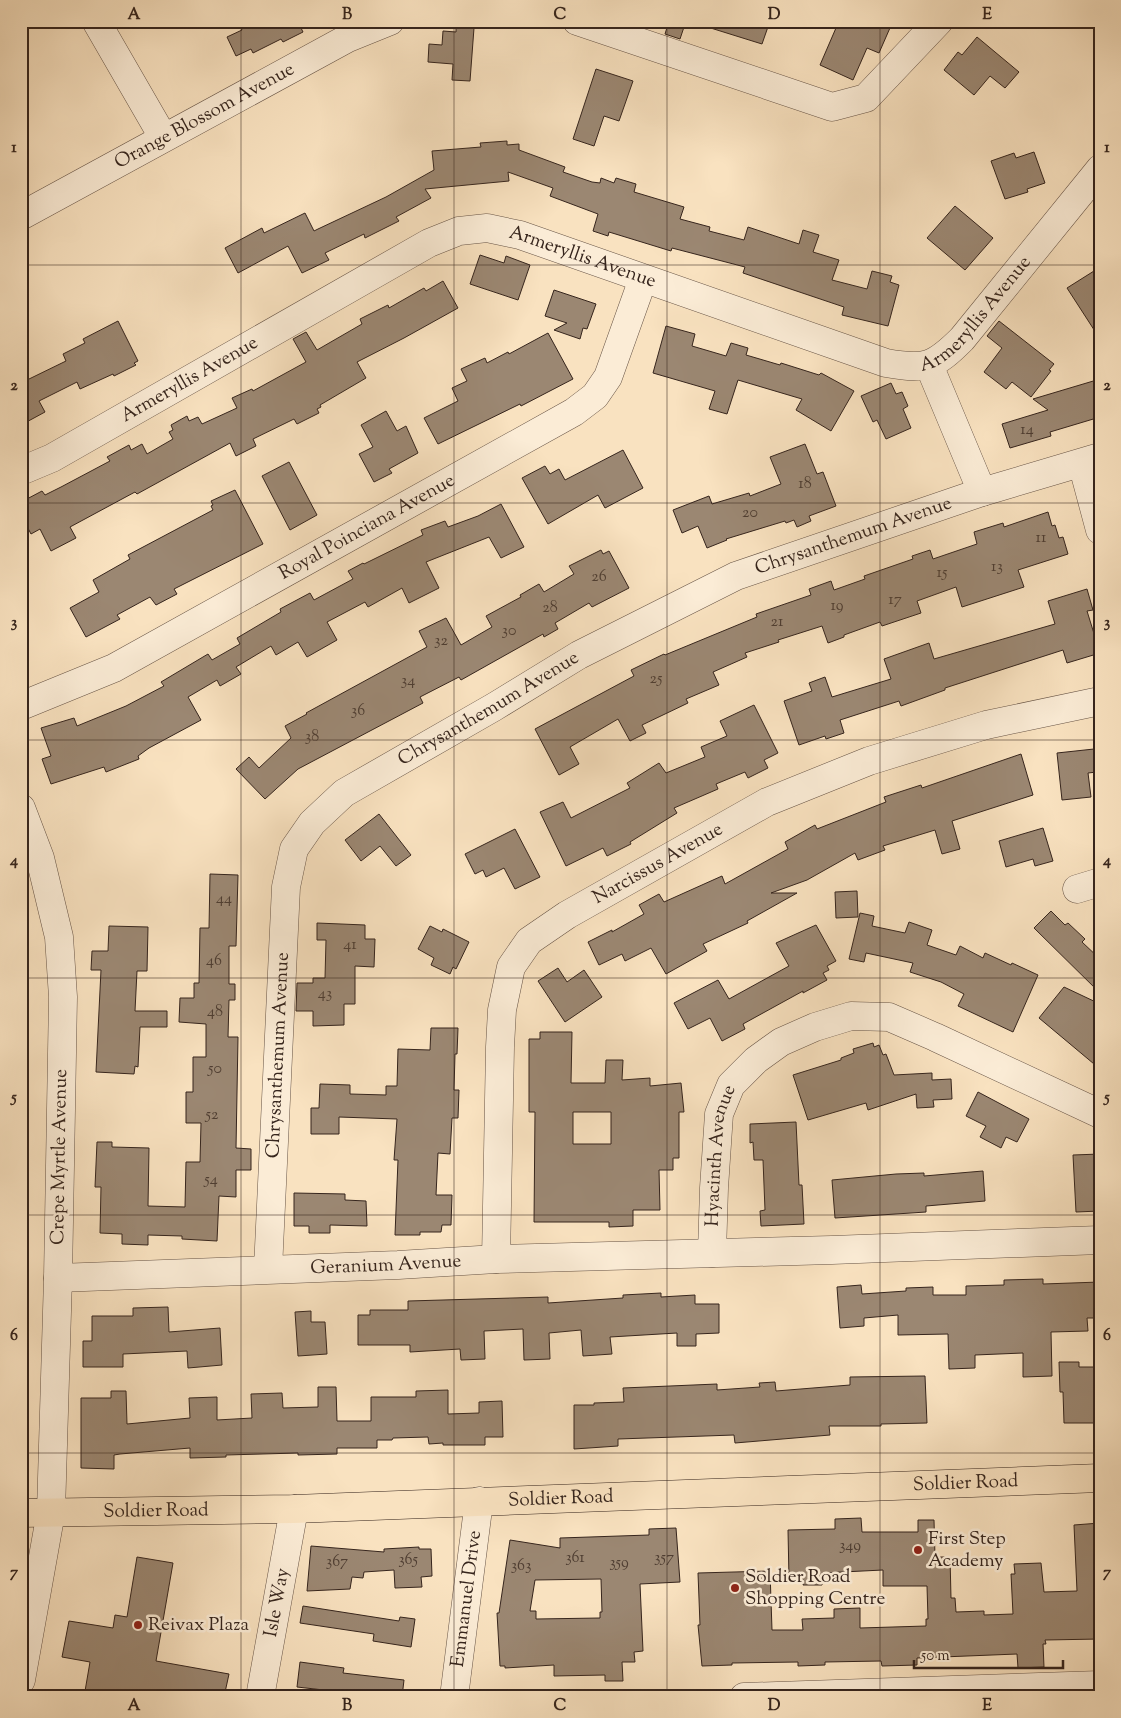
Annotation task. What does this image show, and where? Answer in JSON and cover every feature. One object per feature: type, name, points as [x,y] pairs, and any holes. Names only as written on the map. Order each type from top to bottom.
[{"type":"main road","name":"Soldier Road","points":[[21,1513],[294,1509],[1100,1478]]},
{"type":"street","points":[[96,21],[163,137]]},
{"type":"street","name":"Orange Blossom Avenue","points":[[21,216],[163,137],[344,29],[390,21]]},
{"type":"street","points":[[577,21],[832,107],[866,98],[938,21]]},
{"type":"street","name":"Armeryllis Avenue","points":[[21,471],[52,458],[429,243],[459,231],[487,228],[520,235],[886,363],[910,367],[929,365],[945,356],[962,339],[1100,170]]},
{"type":"street","name":"Royal Poinciana Avenue","points":[[21,706],[114,668],[574,412],[595,396],[608,377],[643,279]]},
{"type":"street","points":[[929,365],[982,492]]},
{"type":"street","points":[[1091,460],[1100,530]]},
{"type":"street","name":"Chrysanthemum Avenue","points":[[268,1269],[286,886],[294,849],[312,823],[344,793],[579,655],[736,576],[982,492],[1091,460]]},
{"type":"street","name":"Narcissus Avenue","points":[[496,1259],[502,1010],[511,967],[529,941],[567,914],[767,802],[869,761],[986,725],[1100,701]]},
{"type":"street","name":"Crepe Myrtle Avenue","points":[[21,808],[40,858],[59,937],[63,998],[58,1278],[51,1512],[21,1680]]},
{"type":"street","name":"Hyacinth Avenue","points":[[1100,1114],[934,1036],[888,1017],[852,1016],[815,1027],[781,1042],[756,1060],[731,1085],[719,1114],[712,1253],[1100,1240]]},
{"type":"street","name":"Geranium Avenue","points":[[58,1278],[398,1265],[496,1259],[712,1253]]},
{"type":"street","name":"Emmanuel Drive","points":[[454,1697],[479,1501]]},
{"type":"street","name":"Isle Way","points":[[260,1697],[294,1509]]},
{"type":"street","points":[[744,1697],[1100,1685]]},
{"type":"building","points":[[237,21],[315,21],[301,28],[303,32],[283,42],[281,39],[253,53],[251,49],[236,56],[227,37],[242,30]]},
{"type":"building","points":[[669,21],[686,21],[680,39],[665,34]]},
{"type":"building","points":[[702,21],[770,21],[762,44],[701,25]]},
{"type":"building","points":[[839,21],[893,21],[879,53],[867,48],[853,80],[820,65]]},
{"type":"building","points":[[456,26],[474,28],[470,81],[452,80],[453,64],[428,62],[429,44],[442,45],[443,31],[456,32]]},
{"type":"building","points":[[977,37],[1019,72],[1005,88],[990,76],[974,95],[944,70],[958,52],[962,55]]},
{"type":"building","points":[[596,69],[633,81],[619,121],[604,116],[594,146],[573,139]]},
{"type":"building","points":[[507,141],[507,145],[519,144],[519,150],[565,167],[563,172],[592,182],[600,183],[601,178],[614,183],[616,178],[636,184],[634,192],[684,207],[680,219],[710,227],[709,231],[744,240],[748,227],[799,244],[803,230],[819,235],[813,252],[839,260],[832,280],[867,289],[872,271],[892,276],[890,282],[899,285],[888,326],[842,315],[844,307],[743,273],[745,267],[672,248],[671,251],[609,232],[608,236],[593,231],[598,214],[550,196],[553,188],[508,172],[509,181],[425,189],[431,198],[396,217],[399,221],[365,238],[364,234],[325,253],[329,260],[302,273],[288,246],[238,273],[225,248],[262,228],[264,233],[305,213],[314,231],[386,197],[434,170],[432,151],[481,147],[480,143]]},
{"type":"building","points":[[1034,152],[1045,183],[1027,189],[1028,192],[1005,199],[991,161],[1014,153],[1016,158]]},
{"type":"building","points":[[955,206],[993,238],[965,270],[927,238]]},
{"type":"building","points":[[480,255],[504,263],[506,256],[530,265],[518,300],[470,284]]},
{"type":"building","points":[[1094,271],[1100,280],[1100,339],[1067,288]]},
{"type":"building","points":[[443,281],[458,308],[357,362],[366,378],[320,405],[321,407],[317,409],[319,413],[297,424],[294,419],[253,439],[256,446],[236,456],[230,443],[137,494],[135,492],[70,527],[76,538],[51,551],[40,529],[31,534],[21,515],[21,507],[27,504],[25,500],[42,491],[45,495],[61,487],[110,461],[107,457],[129,445],[131,450],[142,444],[147,454],[173,439],[169,432],[173,430],[171,425],[187,416],[189,421],[198,417],[202,424],[237,408],[232,398],[252,389],[253,391],[306,362],[293,339],[306,332],[317,350],[362,324],[360,319],[388,305],[389,308],[424,288],[426,291]]},
{"type":"building","points":[[554,290],[596,304],[587,329],[583,328],[580,339],[554,330],[567,323],[545,316]]},
{"type":"building","points":[[118,321],[138,361],[134,363],[136,365],[80,389],[77,382],[39,401],[45,412],[21,425],[21,369],[27,380],[66,361],[63,354],[85,343],[83,339]]},
{"type":"building","points":[[999,321],[1054,364],[1049,370],[1051,371],[1031,397],[1012,382],[1006,389],[984,372],[1002,348],[987,336]]},
{"type":"building","points":[[666,326],[695,334],[692,346],[726,356],[731,343],[748,348],[746,355],[780,365],[781,363],[819,375],[821,373],[854,391],[831,431],[796,410],[802,399],[738,380],[727,414],[709,409],[715,391],[653,373]]},
{"type":"building","points":[[548,333],[573,379],[521,406],[520,404],[438,444],[424,418],[458,401],[452,388],[467,381],[461,369],[485,358],[487,363],[508,352],[509,354]]},
{"type":"building","points":[[1100,379],[1100,417],[1050,432],[1051,436],[1010,448],[1002,424],[1048,410],[1033,399]]},
{"type":"building","points":[[891,383],[896,394],[902,392],[908,406],[903,409],[911,428],[886,439],[877,420],[873,422],[861,396]]},
{"type":"building","points":[[386,411],[397,431],[406,426],[418,453],[389,469],[392,473],[374,482],[359,454],[373,447],[361,425]]},
{"type":"building","points":[[805,444],[817,474],[823,472],[836,506],[809,516],[811,521],[797,527],[794,520],[786,523],[785,521],[726,539],[707,548],[698,526],[682,533],[673,510],[709,496],[712,504],[749,493],[750,496],[781,484],[770,457]]},
{"type":"building","points":[[623,450],[643,488],[605,508],[598,495],[548,524],[522,478],[545,466],[550,474],[559,469],[565,480]]},
{"type":"building","points":[[289,462],[317,515],[290,530],[262,476]]},
{"type":"building","points":[[235,490],[263,544],[174,589],[177,594],[156,605],[150,597],[117,615],[120,619],[86,637],[70,608],[99,592],[93,580],[130,559],[128,555],[213,510],[211,501]]},
{"type":"building","points":[[501,504],[524,547],[501,558],[489,537],[426,562],[439,588],[409,603],[402,588],[368,607],[365,602],[327,622],[337,640],[307,657],[298,642],[276,655],[271,646],[236,667],[241,674],[220,686],[217,680],[188,697],[201,720],[149,748],[138,756],[139,759],[106,772],[104,767],[51,784],[42,759],[51,756],[41,728],[74,718],[77,726],[126,706],[164,686],[161,682],[208,654],[212,660],[240,644],[237,638],[281,612],[280,609],[310,593],[314,600],[353,579],[348,571],[423,535],[421,530],[445,521],[448,527],[478,516]]},
{"type":"building","points":[[1048,512],[1052,526],[1055,525],[1059,538],[1063,537],[1068,554],[1018,570],[1024,587],[962,607],[956,587],[917,601],[921,613],[882,626],[880,622],[828,643],[822,626],[745,653],[747,657],[713,672],[719,685],[686,699],[688,703],[642,725],[646,733],[630,741],[618,719],[570,747],[579,764],[559,775],[535,729],[634,676],[631,670],[664,654],[757,617],[756,614],[811,595],[809,589],[831,581],[834,590],[865,579],[864,576],[913,559],[912,556],[930,550],[933,559],[977,544],[974,532],[1003,523],[1004,527]]},
{"type":"building","points":[[601,550],[603,554],[609,551],[629,588],[592,607],[589,603],[555,623],[558,629],[544,637],[543,634],[461,680],[459,677],[420,697],[423,703],[298,769],[265,799],[236,769],[249,757],[259,768],[291,738],[285,726],[427,647],[419,631],[446,618],[461,645],[492,627],[486,616],[521,597],[520,595],[539,584],[544,592],[574,574],[569,566]]},
{"type":"building","points":[[1087,589],[1093,610],[1087,611],[1100,653],[1067,663],[1063,650],[945,688],[945,690],[901,706],[899,701],[840,720],[844,733],[826,739],[825,736],[799,745],[784,701],[812,691],[809,683],[825,677],[832,697],[891,679],[884,659],[929,643],[934,659],[1055,624],[1048,601]]},
{"type":"building","points":[[754,705],[778,753],[764,760],[768,768],[748,778],[745,772],[716,784],[718,789],[674,808],[677,813],[630,842],[631,844],[607,856],[603,848],[566,866],[540,812],[563,802],[571,818],[630,788],[627,783],[659,763],[666,773],[705,757],[701,747],[727,736],[720,721]]},
{"type":"building","points":[[1094,749],[1097,772],[1088,773],[1091,797],[1062,800],[1057,753]]},
{"type":"building","points":[[1021,754],[1033,795],[952,821],[960,849],[942,854],[935,830],[883,846],[885,850],[858,860],[855,853],[807,880],[771,893],[797,893],[747,921],[748,923],[703,944],[707,951],[666,974],[651,948],[625,961],[622,954],[599,965],[588,942],[612,930],[612,932],[644,914],[639,905],[659,894],[664,902],[722,876],[725,884],[788,849],[785,842],[815,825],[817,829],[886,802],[884,797],[921,785],[922,788]]},
{"type":"building","points":[[379,814],[411,855],[396,866],[380,846],[361,861],[345,840]]},
{"type":"building","points":[[1043,828],[1053,861],[1035,866],[1033,859],[1006,867],[999,841]]},
{"type":"building","points":[[515,829],[540,877],[515,889],[504,868],[486,877],[483,870],[475,874],[465,854]]},
{"type":"building","points":[[210,874],[238,875],[236,946],[229,946],[229,984],[235,984],[235,1000],[229,1000],[228,1037],[238,1037],[236,1148],[251,1149],[251,1170],[236,1170],[236,1197],[219,1196],[217,1241],[182,1239],[182,1236],[148,1235],[148,1245],[122,1244],[122,1234],[100,1233],[101,1187],[95,1187],[97,1142],[112,1142],[112,1147],[149,1148],[148,1206],[185,1207],[186,1162],[200,1162],[201,1123],[186,1123],[186,1092],[193,1092],[193,1057],[206,1057],[206,1024],[179,1022],[180,998],[194,998],[194,983],[199,983],[200,928],[209,928]]},
{"type":"building","points":[[857,891],[858,917],[836,918],[835,892]]},
{"type":"building","points":[[1051,911],[1065,925],[1068,923],[1085,939],[1082,942],[1100,959],[1100,993],[1034,928]]},
{"type":"building","points":[[860,913],[874,916],[872,926],[905,933],[909,922],[932,930],[927,945],[956,955],[960,946],[983,958],[985,953],[1038,975],[1013,1032],[958,1006],[964,994],[941,982],[910,972],[913,963],[866,953],[864,962],[849,959]]},
{"type":"building","points":[[317,923],[365,925],[365,939],[375,939],[374,967],[355,966],[355,1004],[344,1004],[344,1025],[313,1026],[313,1011],[296,1011],[297,983],[313,983],[313,978],[325,978],[326,940],[317,940]]},
{"type":"building","points":[[816,925],[836,961],[827,966],[829,970],[823,973],[827,980],[743,1024],[745,1029],[722,1041],[710,1018],[688,1029],[674,1003],[718,980],[729,999],[789,966],[776,943]]},
{"type":"building","points":[[109,926],[148,927],[147,971],[137,971],[135,1011],[167,1011],[167,1027],[140,1027],[138,1067],[135,1066],[134,1074],[96,1072],[101,970],[91,970],[92,951],[108,951]]},
{"type":"building","points":[[430,926],[442,932],[443,929],[469,942],[456,969],[453,967],[450,974],[431,965],[434,958],[418,949]]},
{"type":"building","points":[[558,968],[567,982],[584,970],[602,997],[565,1022],[538,981]]},
{"type":"building","points":[[1064,987],[1100,1004],[1100,1069],[1039,1018]]},
{"type":"building","points":[[431,1028],[458,1028],[454,1090],[459,1090],[458,1118],[452,1118],[450,1154],[438,1153],[436,1195],[452,1195],[451,1225],[442,1225],[441,1232],[420,1232],[420,1235],[395,1235],[398,1160],[394,1160],[397,1119],[339,1117],[339,1134],[311,1134],[311,1108],[319,1108],[320,1084],[350,1085],[350,1094],[386,1095],[386,1086],[397,1086],[398,1049],[430,1050]]},
{"type":"building","points":[[540,1032],[572,1032],[571,1083],[605,1083],[606,1060],[623,1060],[622,1080],[650,1078],[650,1086],[681,1083],[684,1112],[679,1112],[679,1158],[673,1158],[673,1170],[659,1170],[660,1210],[633,1210],[633,1226],[609,1227],[609,1222],[534,1222],[535,1112],[529,1112],[529,1039],[540,1039]],"holes":[[[573,1112],[611,1112],[611,1144],[573,1144]]]},
{"type":"building","points":[[873,1043],[874,1047],[879,1045],[883,1055],[886,1054],[894,1075],[932,1073],[932,1080],[951,1079],[952,1099],[933,1100],[934,1107],[917,1108],[916,1094],[868,1110],[866,1103],[808,1120],[793,1075],[841,1060],[841,1058],[854,1053],[853,1049]]},
{"type":"building","points":[[978,1092],[1029,1119],[1017,1142],[1006,1137],[1001,1148],[980,1137],[986,1126],[966,1116]]},
{"type":"building","points":[[796,1122],[799,1185],[802,1185],[804,1224],[761,1226],[760,1211],[765,1210],[763,1160],[754,1160],[753,1142],[750,1143],[750,1124]]},
{"type":"building","points":[[1100,1154],[1100,1211],[1076,1212],[1073,1155]]},
{"type":"building","points":[[983,1171],[985,1201],[926,1206],[926,1212],[835,1218],[832,1180],[896,1174],[924,1173],[924,1176]]},
{"type":"building","points":[[294,1193],[345,1194],[345,1200],[366,1201],[367,1226],[330,1225],[330,1233],[309,1233],[309,1226],[294,1226]]},
{"type":"building","points":[[1043,1279],[1043,1284],[1100,1282],[1100,1318],[1087,1318],[1088,1331],[1051,1332],[1052,1376],[1023,1377],[1023,1353],[975,1355],[975,1368],[949,1369],[948,1334],[898,1335],[898,1315],[864,1318],[864,1326],[840,1328],[837,1287],[861,1285],[862,1294],[906,1291],[906,1288],[933,1287],[933,1295],[966,1295],[966,1286],[1004,1285],[1004,1280]]},
{"type":"building","points":[[661,1293],[661,1297],[695,1295],[695,1304],[719,1304],[719,1333],[696,1334],[696,1346],[677,1346],[677,1333],[610,1337],[612,1354],[583,1356],[581,1330],[549,1333],[550,1359],[524,1360],[523,1329],[484,1331],[485,1359],[461,1360],[460,1349],[410,1352],[410,1345],[358,1345],[358,1315],[370,1315],[370,1310],[408,1310],[408,1301],[548,1297],[548,1303],[623,1298],[623,1295]]},
{"type":"building","points":[[168,1307],[169,1332],[220,1328],[222,1365],[188,1368],[187,1351],[123,1354],[123,1367],[83,1367],[83,1341],[92,1341],[92,1316],[133,1316],[133,1308]]},
{"type":"building","points":[[311,1311],[311,1322],[325,1322],[327,1354],[298,1356],[295,1312]]},
{"type":"building","points":[[1059,1362],[1079,1362],[1079,1367],[1100,1367],[1100,1423],[1064,1423],[1063,1392],[1060,1392]]},
{"type":"building","points":[[925,1376],[927,1423],[881,1424],[881,1426],[829,1426],[830,1435],[735,1443],[734,1435],[618,1439],[618,1446],[574,1449],[574,1405],[624,1402],[623,1388],[717,1384],[717,1390],[760,1387],[759,1383],[775,1382],[776,1391],[850,1385],[850,1377]]},
{"type":"building","points":[[318,1387],[336,1387],[337,1421],[371,1421],[371,1397],[416,1397],[416,1391],[448,1390],[448,1414],[479,1413],[479,1402],[502,1401],[503,1437],[485,1437],[485,1445],[429,1444],[428,1437],[393,1438],[392,1440],[377,1440],[377,1448],[337,1448],[337,1454],[298,1455],[298,1453],[190,1458],[190,1448],[114,1455],[114,1469],[81,1468],[81,1398],[111,1398],[111,1391],[126,1391],[127,1424],[190,1418],[189,1398],[217,1397],[217,1420],[252,1418],[251,1394],[282,1393],[283,1408],[318,1407]]},
{"type":"building","points":[[861,1518],[862,1532],[918,1532],[918,1520],[934,1520],[935,1557],[950,1557],[951,1598],[955,1598],[956,1612],[984,1611],[984,1615],[1013,1614],[1011,1574],[1015,1574],[1014,1564],[1041,1563],[1044,1592],[1077,1591],[1074,1525],[1100,1523],[1100,1577],[1098,1577],[1100,1639],[1045,1640],[1046,1644],[1043,1644],[1044,1667],[1018,1668],[1017,1654],[917,1658],[917,1665],[882,1666],[881,1661],[825,1662],[825,1665],[798,1666],[798,1662],[732,1663],[732,1665],[702,1666],[698,1625],[700,1625],[698,1573],[770,1571],[772,1630],[803,1630],[802,1619],[834,1618],[834,1609],[860,1608],[860,1628],[926,1626],[926,1619],[928,1619],[927,1586],[883,1586],[883,1570],[822,1573],[822,1585],[803,1585],[803,1579],[789,1579],[788,1530],[835,1529],[835,1519]]},
{"type":"building","points":[[676,1528],[680,1582],[640,1584],[643,1651],[634,1652],[635,1662],[622,1662],[623,1681],[605,1681],[605,1675],[554,1676],[554,1665],[505,1668],[505,1666],[500,1666],[497,1613],[499,1613],[510,1540],[560,1548],[560,1538],[649,1535],[649,1529]],"holes":[[[601,1579],[602,1612],[600,1612],[600,1618],[536,1619],[536,1611],[530,1611],[535,1580]]]},
{"type":"building","points":[[311,1546],[384,1552],[384,1549],[419,1547],[419,1549],[431,1549],[432,1576],[421,1577],[422,1587],[395,1588],[394,1570],[364,1572],[363,1578],[352,1577],[350,1589],[307,1591]]},
{"type":"building","name":"Reivax Plaza","points":[[137,1557],[173,1563],[156,1661],[229,1674],[224,1697],[84,1697],[90,1662],[62,1657],[69,1621],[113,1628],[115,1615],[127,1617]]},
{"type":"building","points":[[303,1606],[399,1621],[400,1617],[415,1619],[411,1647],[373,1641],[374,1634],[300,1623]]},
{"type":"building","points":[[300,1662],[344,1668],[343,1673],[404,1680],[402,1697],[368,1697],[368,1695],[297,1687]]},
{"type":"place","name":"First Step Academy","points":[[918,1550]]},
{"type":"place","name":"Soldier Road Shopping Centre","points":[[735,1588]]},
{"type":"place","name":"Reivax Plaza","points":[[138,1625]]}]
